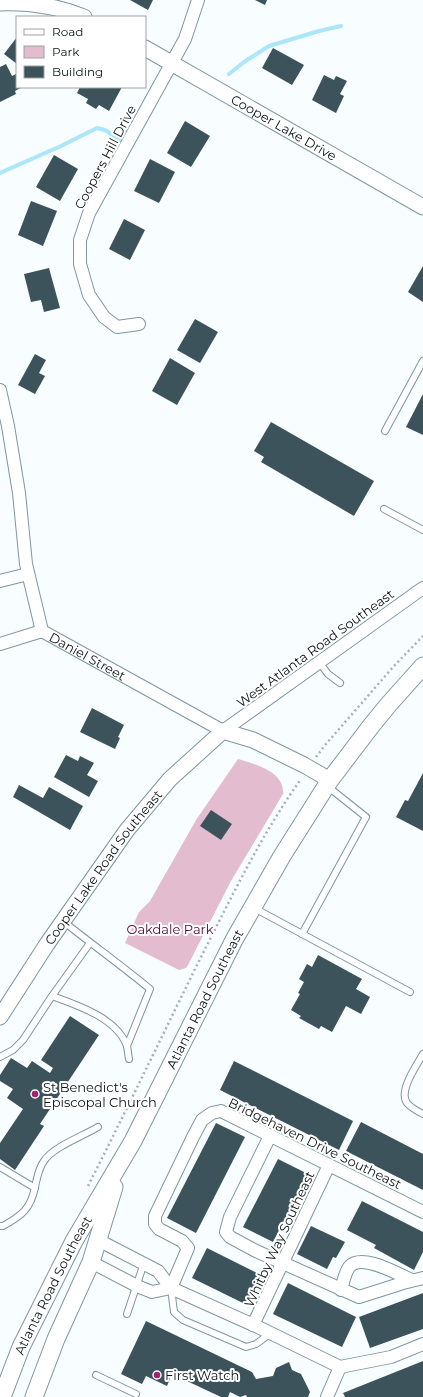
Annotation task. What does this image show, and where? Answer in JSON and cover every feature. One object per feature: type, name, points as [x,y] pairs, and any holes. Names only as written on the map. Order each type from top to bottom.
[{"type":"main road","name":"Atlanta Road Southeast","points":[[2,1397],[21,1347],[74,1241],[122,1162],[234,940],[252,908],[282,856],[328,783],[375,720],[423,666]]},
{"type":"main road","name":"Atlanta Road Southeast","points":[[34,1397],[56,1339],[91,1262],[122,1162]]},
{"type":"main road","points":[[0,1378],[21,1347]]},
{"type":"street","name":"Coopers Hill Drive","points":[[140,324],[117,327],[104,317],[89,294],[80,264],[80,240],[89,213],[185,39],[198,0]]},
{"type":"street","points":[[0,3],[55,3],[82,16]]},
{"type":"street","name":"Cooper Lake Drive","points":[[146,49],[172,62],[423,207]]},
{"type":"street","name":"Daniel Street","points":[[0,390],[8,426],[19,494],[26,564],[42,631],[223,731],[254,740],[304,765],[328,783]]},
{"type":"street","points":[[0,581],[3,579],[28,574]]},
{"type":"street","name":"West Atlanta Road Southeast","points":[[223,731],[423,588]]},
{"type":"street","points":[[0,644],[42,631]]},
{"type":"street","name":"Cooper Lake Road Southeast","points":[[0,1016],[127,830],[160,790],[223,731]]},
{"type":"street","name":"Bridgehaven Drive Southeast","points":[[171,1288],[188,1248],[182,1241],[159,1230],[155,1224],[155,1216],[202,1120],[212,1113],[221,1111],[423,1212]]},
{"type":"street","points":[[270,1136],[230,1217],[226,1232],[230,1237],[256,1251],[359,1297],[418,1279]]},
{"type":"street","name":"Whitby Way Southeast","points":[[253,1325],[329,1165]]},
{"type":"street","points":[[98,1240],[158,1271],[171,1288],[253,1325],[340,1367],[391,1357],[423,1344]]},
{"type":"street","points":[[91,1262],[137,1286],[152,1292],[171,1288]]},
{"type":"street","points":[[341,1290],[350,1266],[356,1263],[364,1262],[375,1264],[418,1279]]},
{"type":"street","points":[[326,1397],[340,1367]]},
{"type":"lane","points":[[385,431],[423,361]]},
{"type":"lane","points":[[384,509],[423,530]]},
{"type":"lane","points":[[319,662],[328,674],[340,683]]},
{"type":"lane","points":[[302,934],[366,817],[328,783]]},
{"type":"lane","points":[[252,908],[410,992]]},
{"type":"lane","points":[[63,922],[120,964],[150,989],[127,1046]]},
{"type":"lane","points":[[0,1057],[13,1050],[23,1040],[90,943]]},
{"type":"lane","points":[[52,996],[91,1011],[109,1024],[119,1034],[127,1046],[129,1058]]},
{"type":"lane","points":[[423,1054],[405,1088],[404,1096],[406,1102],[411,1107],[423,1114]]},
{"type":"lane","points":[[0,1226],[3,1226],[20,1216],[29,1205],[43,1162],[52,1152],[98,1127]]},
{"type":"lane","points":[[0,1167],[35,1188]]},
{"type":"lane","points":[[127,1314],[144,1263]]},
{"type":"lane","points":[[171,1288],[174,1312],[183,1320],[246,1347],[256,1344],[271,1334]]},
{"type":"lane","points":[[96,1375],[136,1394]]},
{"type":"path","points":[[326,744],[394,666],[423,636]]},
{"type":"path","points":[[85,1190],[212,935],[248,867],[290,795]]},
{"type":"green space","name":"Oakdale Park","points":[[238,759],[260,766],[274,774],[282,786],[283,794],[231,881],[188,965],[186,968],[179,970],[125,943],[139,912],[150,901],[196,820]]},
{"type":"building","points":[[130,0],[153,0],[148,10]]},
{"type":"building","points":[[255,0],[267,0],[265,5]]},
{"type":"building","points":[[16,38],[16,63],[4,54]]},
{"type":"building","points":[[273,48],[304,65],[292,85],[262,68]]},
{"type":"building","points":[[6,64],[12,76],[16,74],[16,88],[20,88],[15,91],[16,94],[0,102],[0,67]]},
{"type":"building","points":[[324,75],[334,80],[336,76],[347,81],[340,94],[344,96],[336,113],[312,100]]},
{"type":"building","points":[[80,88],[121,88],[109,111],[99,105],[96,109],[86,103],[88,99],[77,93]]},
{"type":"building","points":[[185,121],[210,136],[191,167],[167,153]]},
{"type":"building","points":[[54,155],[78,169],[60,201],[36,187]]},
{"type":"building","points":[[150,159],[175,172],[159,203],[134,191]]},
{"type":"building","points":[[31,201],[57,211],[43,246],[18,235]]},
{"type":"building","points":[[124,219],[145,230],[130,260],[109,249]]},
{"type":"building","points":[[423,266],[423,302],[408,292]]},
{"type":"building","points":[[49,268],[60,308],[44,312],[41,300],[31,302],[24,274]]},
{"type":"building","points":[[195,319],[218,332],[200,363],[177,350]]},
{"type":"building","points":[[35,354],[46,360],[39,373],[45,376],[35,394],[18,385]]},
{"type":"building","points":[[170,358],[195,373],[177,405],[152,391]]},
{"type":"building","points":[[423,394],[423,435],[406,427]]},
{"type":"building","points":[[271,422],[374,481],[354,516],[261,462],[264,457],[254,451]]},
{"type":"building","points":[[92,708],[124,725],[118,737],[120,738],[115,749],[80,732]]},
{"type":"building","points":[[66,755],[78,761],[80,756],[94,763],[87,775],[98,781],[89,797],[54,777]]},
{"type":"building","points":[[423,773],[423,831],[396,817],[405,800],[408,801]]},
{"type":"building","points":[[19,785],[43,798],[49,787],[83,806],[70,830],[13,797]]},
{"type":"building","points":[[211,810],[232,824],[221,840],[200,826]]},
{"type":"building","points":[[318,955],[362,979],[356,989],[370,997],[361,1014],[346,1006],[332,1032],[321,1026],[319,1029],[299,1018],[301,1016],[291,1010],[300,994],[298,993],[304,982],[299,979],[307,964],[312,967]]},
{"type":"building","name":"St Benedict's Episcopal Church","points":[[70,1016],[99,1035],[40,1124],[44,1126],[15,1170],[0,1159],[0,1143],[23,1109],[7,1098],[13,1089],[0,1081],[0,1075],[11,1058],[27,1068],[32,1061],[50,1073],[53,1068],[41,1060]]},
{"type":"building","points":[[234,1061],[353,1121],[339,1150],[220,1090]]},
{"type":"building","points":[[361,1122],[423,1154],[423,1190],[346,1151]]},
{"type":"building","points":[[216,1123],[245,1137],[196,1233],[167,1218]]},
{"type":"building","points":[[278,1159],[308,1174],[273,1242],[243,1227]]},
{"type":"building","points":[[362,1201],[423,1232],[423,1252],[414,1270],[374,1248],[376,1245],[347,1230]]},
{"type":"building","points":[[311,1226],[345,1242],[336,1258],[333,1257],[327,1269],[297,1254]]},
{"type":"building","points":[[207,1248],[263,1276],[249,1306],[192,1278]]},
{"type":"building","points":[[288,1283],[356,1317],[342,1347],[273,1314]]},
{"type":"building","points":[[423,1293],[423,1329],[370,1348],[359,1317]]},
{"type":"building","points":[[146,1321],[252,1372],[256,1379],[273,1376],[276,1368],[289,1362],[292,1370],[301,1374],[310,1392],[308,1397],[247,1397],[246,1395],[240,1397],[230,1392],[228,1397],[221,1397],[172,1374],[167,1386],[146,1376],[142,1384],[121,1374]]},
{"type":"building","points":[[423,1361],[423,1397],[345,1397],[343,1393]]},
{"type":"waterway","points":[[229,74],[244,62],[269,46],[341,26]]},
{"type":"waterway","points":[[0,173],[97,128],[105,130],[120,140]]},
{"type":"place","name":"St Benedict's Episcopal Church","points":[[35,1094]]},
{"type":"place","name":"First Watch","points":[[157,1375]]}]
